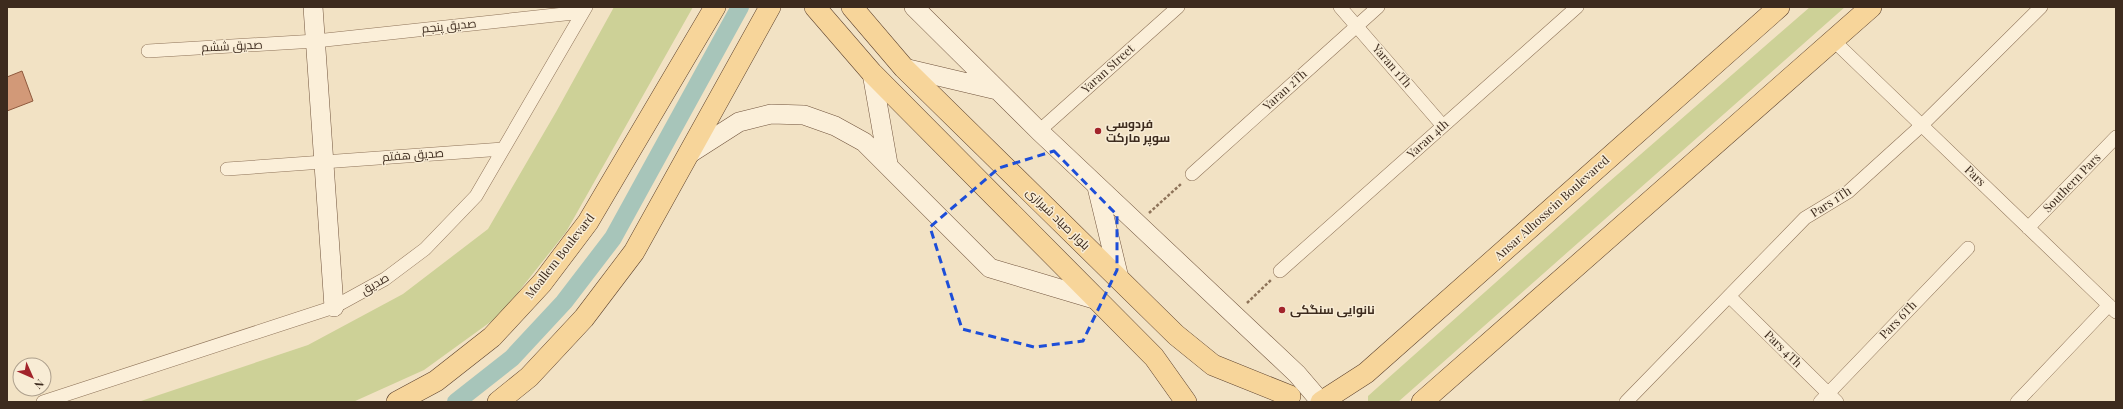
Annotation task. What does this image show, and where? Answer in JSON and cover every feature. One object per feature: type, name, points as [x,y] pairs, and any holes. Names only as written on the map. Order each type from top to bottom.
[{"type":"main road","points":[[313,7],[334,307]]},
{"type":"main road","name":"Moallem Boulevard","points":[[397,402],[436,381],[492,337],[542,283],[588,222],[715,7]]},
{"type":"main road","points":[[498,402],[529,377],[584,318],[634,252],[770,7]]},
{"type":"main road","points":[[814,7],[872,73],[1154,357],[1186,402]]},
{"type":"main road","name":"بلوار صیاد شیرازی","points":[[852,7],[904,68],[1176,335],[1213,365],[1290,396]]},
{"type":"main road","points":[[914,7],[1039,132],[1297,374],[1321,402]]},
{"type":"main road","name":"Ansar Alhossein Boulevared","points":[[1321,402],[1366,373],[1779,7]]},
{"type":"main road","points":[[1422,402],[1871,7]]},
{"type":"main road","points":[[904,68],[997,90]]},
{"type":"main road","points":[[872,73],[888,164]]},
{"type":"main road","points":[[689,154],[739,122],[771,114],[804,115],[835,126],[864,142],[888,164],[990,268],[1097,300]]},
{"type":"main road","points":[[1097,187],[1119,278]]},
{"type":"main road","points":[[1263,402],[1290,396],[1321,402]]},
{"type":"street","name":"Yaran Street","points":[[1039,132],[1178,7]]},
{"type":"street","name":"Yaran 1Th","points":[[1340,7],[1444,126]]},
{"type":"street","name":"Yaran 2Th","points":[[1192,174],[1378,7]]},
{"type":"street","name":"Yaran 4th","points":[[1280,271],[1577,7]]},
{"type":"street","name":"Pars 1Th","points":[[1626,402],[1805,218],[1848,192],[1922,126],[2041,7]]},
{"type":"street","name":"صدیق پنجم","points":[[316,41],[584,9]]},
{"type":"street","name":"صدیق","points":[[43,402],[334,307],[385,279],[425,249],[476,196],[584,9]]},
{"type":"street","name":"Pars","points":[[1833,40],[2112,308]]},
{"type":"street","name":"صدیق ششم","points":[[148,51],[316,41]]},
{"type":"street","name":"Southern Pars","points":[[2028,228],[2116,137]]},
{"type":"street","name":"صدیق هفتم","points":[[227,169],[503,149]]},
{"type":"street","name":"Pars 6Th","points":[[1828,399],[1968,248]]},
{"type":"street","name":"Pars 4Th","points":[[1729,296],[1828,399]]},
{"type":"street","points":[[2017,402],[2112,308]]},
{"type":"path","points":[[1137,224],[1192,174]]},
{"type":"path","points":[[1234,315],[1280,271]]},
{"type":"highlighted area","points":[[1054,151],[1117,215],[1117,270],[1083,341],[1034,347],[962,329],[930,227],[999,168]]},
{"type":"green space","points":[[614,7],[693,7],[566,232],[500,315],[424,370],[353,402],[138,402],[308,345],[403,294],[488,229],[556,112]]},
{"type":"green space","points":[[1810,7],[1845,7],[1398,402],[1368,402],[1368,396],[1602,188]]},
{"type":"building","points":[[22,71],[33,101],[7,111],[7,77]]},
{"type":"waterway","points":[[456,402],[512,358],[564,302],[613,238],[740,7]]},
{"type":"place","name":"فردوسی سوپر مارکت","points":[[1098,131]]},
{"type":"place","name":"نانوایی سنگکی","points":[[1282,310]]}]
